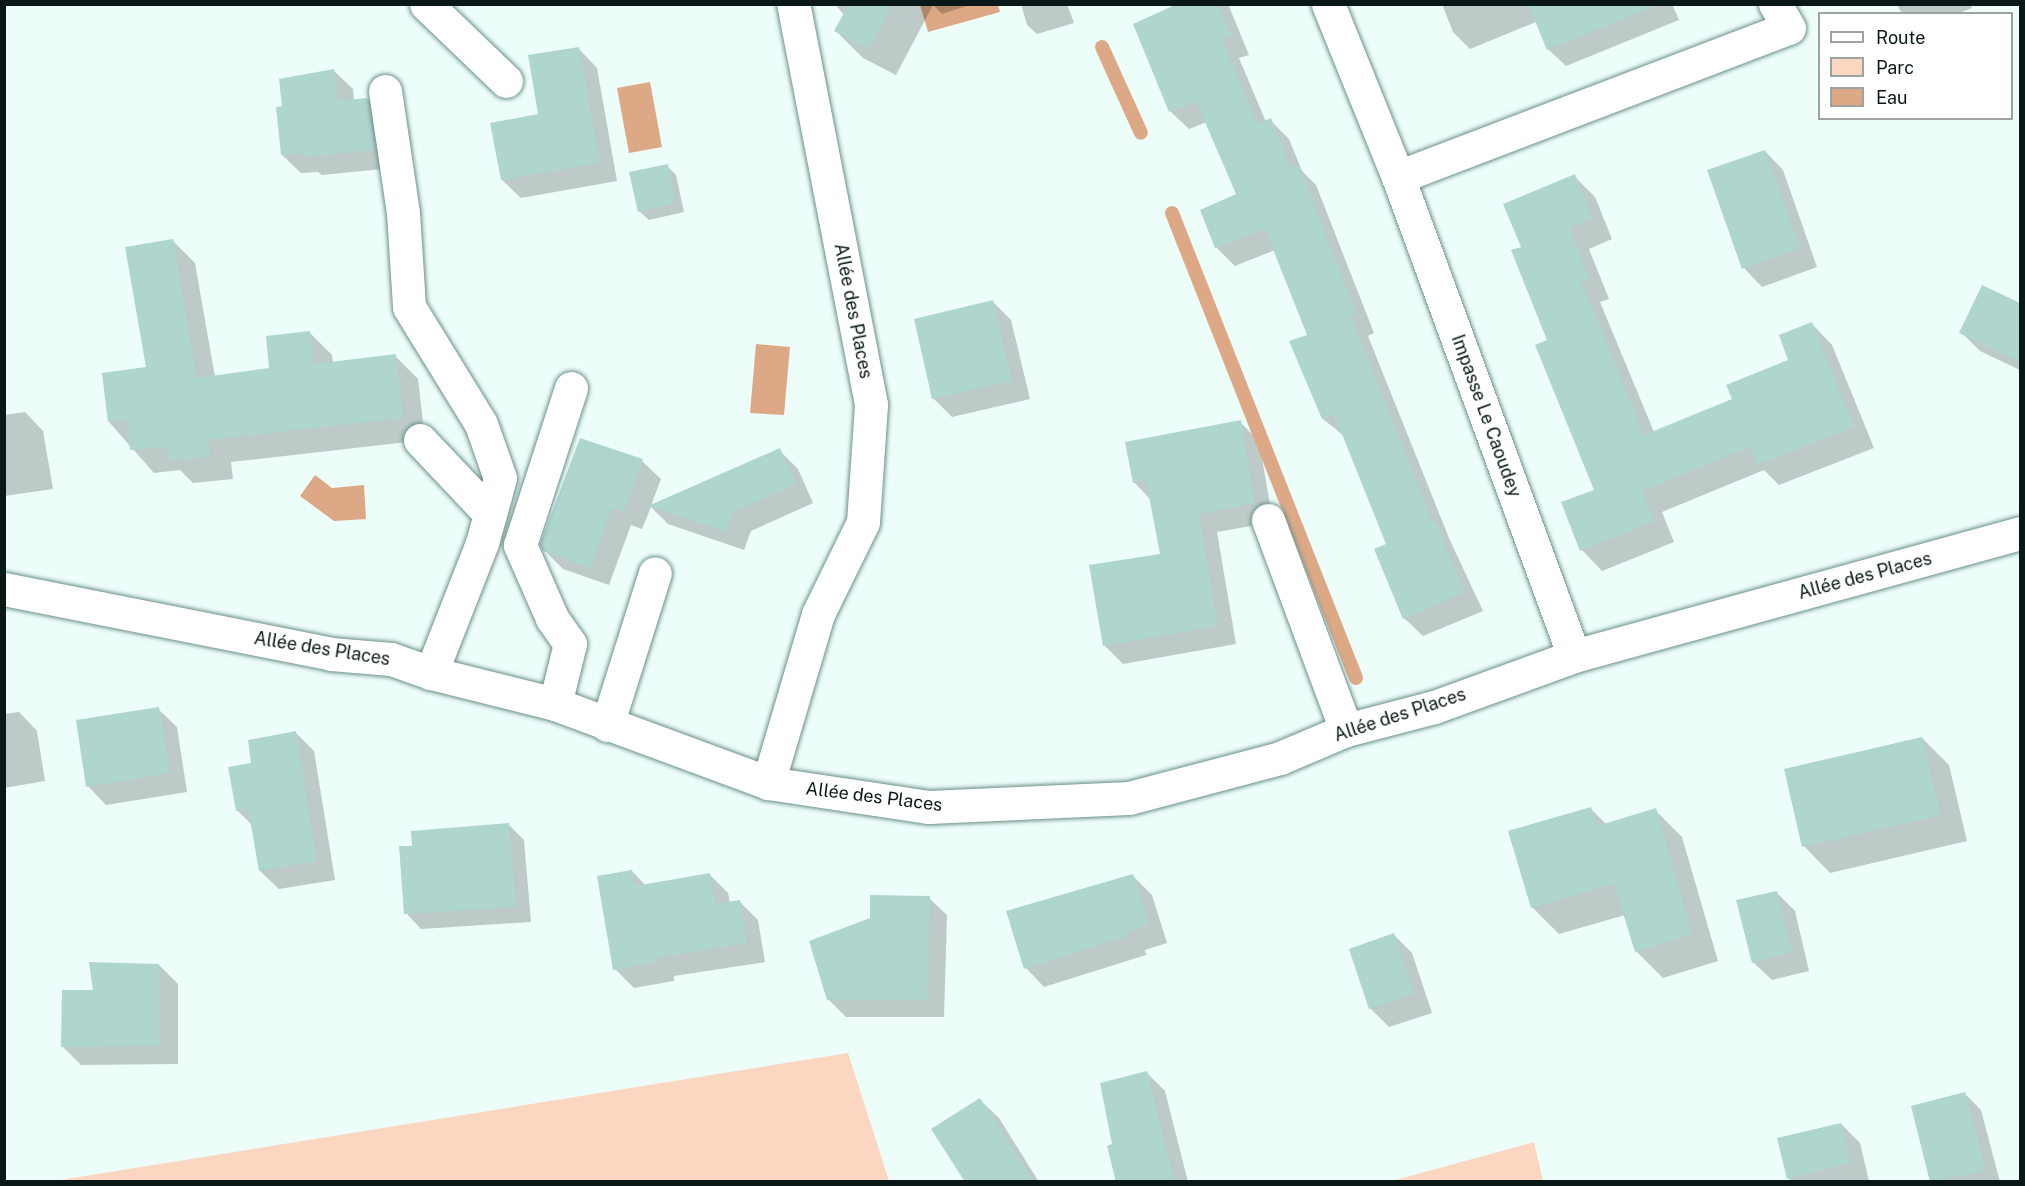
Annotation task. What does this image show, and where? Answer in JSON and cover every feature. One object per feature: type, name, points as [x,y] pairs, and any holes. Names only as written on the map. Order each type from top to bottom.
[{"type":"street","points":[[426,4],[506,81]]},
{"type":"street","name":"Allée des Places","points":[[768,783],[818,614],[863,522],[871,404],[793,4]]},
{"type":"street","name":"Impasse Le Caoudey","points":[[1328,4],[1398,177],[1574,656]]},
{"type":"street","points":[[1398,177],[1782,16]]},
{"type":"street","points":[[385,91],[404,213],[409,307],[482,424],[501,478],[490,514],[431,673]]},
{"type":"street","points":[[555,704],[570,644],[552,618],[520,545],[571,388]]},
{"type":"street","points":[[420,440],[490,514]]},
{"type":"street","points":[[1268,520],[1346,730]]},
{"type":"street","name":"Allée des Places","points":[[4,589],[331,654],[391,659],[431,673],[555,704],[768,783],[929,807],[1128,798],[1280,758],[1346,730],[1434,706],[1574,656],[2019,537]]},
{"type":"street","points":[[607,725],[656,573]]},
{"type":"green space","points":[[848,1053],[889,1181],[54,1181]]},
{"type":"green space","points":[[1534,1142],[1543,1181],[1392,1181]]},
{"type":"water","points":[[920,5],[998,5],[1000,12],[928,32]]},
{"type":"water","points":[[650,82],[662,147],[629,153],[617,88]]},
{"type":"water","points":[[756,344],[790,347],[784,415],[750,413]]},
{"type":"water","points":[[315,475],[332,488],[364,485],[366,519],[334,521],[300,496]]},
{"type":"building","points":[[849,4],[893,4],[868,49],[834,31]]},
{"type":"building","points":[[1177,4],[1218,4],[1232,36],[1222,40],[1257,124],[1271,118],[1291,168],[1298,164],[1357,315],[1351,317],[1434,525],[1436,524],[1465,592],[1403,619],[1374,549],[1386,544],[1334,414],[1322,419],[1289,341],[1307,335],[1265,229],[1215,248],[1200,210],[1236,194],[1196,101],[1169,112],[1133,24]]},
{"type":"building","points":[[1528,4],[1655,4],[1655,6],[1547,50]]},
{"type":"building","points":[[579,47],[600,163],[501,180],[490,123],[538,114],[528,55]]},
{"type":"building","points":[[334,69],[338,101],[367,98],[375,150],[302,157],[302,153],[281,155],[276,107],[282,106],[279,79]]},
{"type":"building","points":[[1765,150],[1800,248],[1742,269],[1707,170]]},
{"type":"building","points":[[668,164],[675,203],[638,212],[629,172]]},
{"type":"building","points":[[1575,174],[1592,218],[1569,228],[1589,278],[1581,281],[1644,435],[1732,399],[1726,385],[1788,360],[1779,335],[1812,322],[1854,427],[1757,465],[1750,447],[1642,491],[1655,521],[1580,551],[1561,502],[1594,490],[1535,345],[1547,340],[1511,250],[1521,247],[1503,204]]},
{"type":"building","points":[[173,239],[197,378],[269,368],[266,336],[310,331],[314,364],[396,354],[403,418],[208,440],[210,456],[169,461],[167,447],[130,450],[127,419],[108,422],[102,373],[146,367],[125,247]]},
{"type":"building","points":[[1982,285],[2020,303],[2020,362],[1959,333]]},
{"type":"building","points":[[993,300],[1012,381],[932,399],[914,319]]},
{"type":"building","points":[[1241,420],[1255,503],[1199,514],[1218,626],[1103,646],[1089,565],[1160,554],[1146,480],[1133,483],[1125,442]]},
{"type":"building","points":[[580,438],[643,459],[624,512],[612,508],[590,568],[543,551],[540,544]]},
{"type":"building","points":[[780,448],[796,484],[733,512],[726,532],[648,506]]},
{"type":"building","points":[[159,707],[170,773],[86,787],[76,720]]},
{"type":"building","points":[[296,731],[317,861],[259,871],[248,808],[236,811],[228,767],[251,763],[248,740]]},
{"type":"building","points":[[1922,737],[1941,815],[1802,847],[1784,769]]},
{"type":"building","points":[[1591,807],[1597,826],[1656,808],[1692,934],[1635,952],[1614,884],[1531,908],[1508,831]]},
{"type":"building","points":[[509,823],[516,907],[404,914],[399,846],[412,846],[411,831]]},
{"type":"building","points":[[632,870],[635,886],[710,873],[715,904],[740,900],[747,943],[656,958],[657,962],[613,970],[597,876]]},
{"type":"building","points":[[1133,874],[1149,924],[1127,932],[1128,936],[1024,969],[1006,911]]},
{"type":"building","points":[[1777,891],[1792,952],[1752,963],[1736,900]]},
{"type":"building","points":[[870,895],[930,896],[927,1000],[827,1000],[809,941],[870,918]]},
{"type":"building","points":[[1394,933],[1414,994],[1369,1009],[1349,949]]},
{"type":"building","points":[[89,962],[159,964],[159,1046],[61,1047],[62,990],[93,990]]},
{"type":"building","points":[[1147,1071],[1175,1182],[1116,1182],[1107,1146],[1112,1144],[1100,1083]]},
{"type":"building","points":[[1965,1092],[1986,1171],[1930,1182],[1911,1106]]},
{"type":"building","points":[[980,1098],[1034,1182],[965,1182],[931,1129]]},
{"type":"building","points":[[1841,1123],[1851,1163],[1787,1179],[1777,1138]]},
{"type":"waterway","points":[[1102,47],[1141,133]]},
{"type":"waterway","points":[[1172,213],[1356,678]]}]
